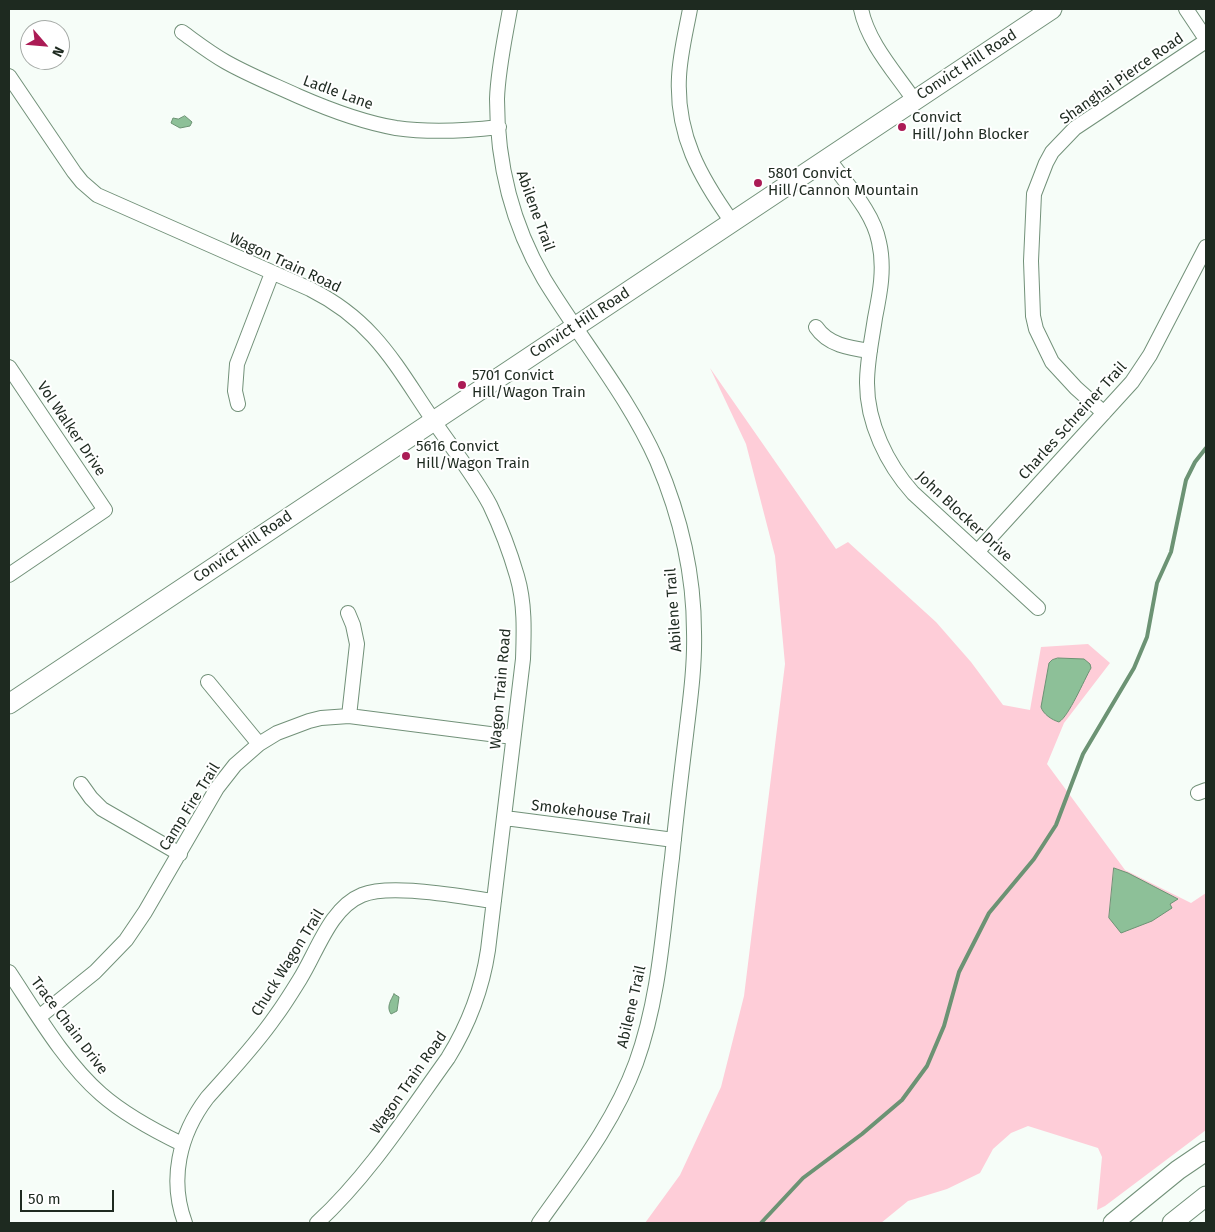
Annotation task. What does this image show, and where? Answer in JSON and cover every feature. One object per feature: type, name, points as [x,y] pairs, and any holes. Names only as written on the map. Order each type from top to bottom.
[{"type":"street","name":"Abilene Trail","points":[[510,9],[497,97],[503,173],[527,246],[545,279],[642,430],[670,494],[687,562],[693,607],[694,653],[674,840],[655,989],[649,1019],[636,1063],[617,1107],[606,1126],[538,1223]]},
{"type":"street","points":[[690,9],[679,77],[681,114],[689,146],[699,172],[732,222]]},
{"type":"street","points":[[861,9],[876,45],[914,100]]},
{"type":"street","name":"Convict Hill Road","points":[[9,704],[1052,9]]},
{"type":"street","points":[[1186,9],[1206,40]]},
{"type":"street","name":"Ladle Lane","points":[[182,32],[213,54],[257,78],[356,119],[396,128],[415,130],[499,127]]},
{"type":"street","name":"Shanghai Pierce Road","points":[[1104,413],[1076,388],[1052,362],[1036,329],[1033,316],[1031,261],[1034,194],[1052,152],[1075,128],[1206,40]]},
{"type":"street","name":"Wagon Train Road","points":[[9,76],[74,172],[97,195],[324,296],[367,328],[395,362],[490,505],[506,541],[518,578],[524,617],[523,651],[505,818],[484,976],[472,1012],[460,1039],[371,1164],[343,1198],[317,1223]]},
{"type":"street","name":"John Blocker Drive","points":[[828,158],[869,216],[879,241],[882,273],[870,351],[867,394],[876,428],[888,459],[913,493],[1038,608]]},
{"type":"street","name":"Charles Schreiner Trail","points":[[977,552],[1132,382],[1146,361],[1206,247]]},
{"type":"street","points":[[238,404],[235,391],[237,364],[272,273]]},
{"type":"street","points":[[816,327],[822,336],[830,341],[870,351]]},
{"type":"street","name":"Vol Walker Drive","points":[[9,367],[105,510],[9,575]]},
{"type":"street","points":[[348,613],[357,644],[348,716]]},
{"type":"street","points":[[208,682],[259,744]]},
{"type":"street","name":"Camp Fire Trail","points":[[39,1017],[95,972],[126,940],[180,854],[217,788],[235,765],[259,744],[277,733],[321,718],[348,716],[513,737]]},
{"type":"street","points":[[81,784],[102,809],[180,854]]},
{"type":"street","name":"Smokehouse Trail","points":[[505,818],[674,840]]},
{"type":"street","name":"Chuck Wagon Trail","points":[[185,1223],[178,1196],[178,1164],[182,1144],[197,1111],[275,1018],[337,916],[352,901],[372,892],[398,890],[494,901]]},
{"type":"street","name":"Trace Chain Drive","points":[[9,972],[72,1063],[99,1093],[137,1121],[182,1144]]},
{"type":"street","points":[[1113,1223],[1178,1170],[1206,1151]]},
{"type":"street","points":[[1172,1223],[1206,1196]]},
{"type":"shaded area","points":[[185,116],[192,122],[190,126],[180,128],[171,123],[173,118],[178,119]]},
{"type":"shaded area","points":[[710,368],[836,549],[848,542],[936,622],[971,662],[1003,705],[1030,710],[1041,647],[1088,644],[1110,663],[1064,723],[1047,764],[1125,870],[1191,903],[1206,893],[1206,1130],[1105,1206],[1097,1210],[1102,1157],[1098,1148],[1028,1126],[1011,1133],[993,1149],[980,1173],[947,1189],[908,1201],[881,1223],[645,1223],[680,1175],[721,1087],[744,996],[785,664],[775,556],[746,444]]},
{"type":"shaded area","points":[[1058,658],[1084,659],[1090,664],[1091,668],[1072,705],[1059,722],[1048,716],[1041,707],[1049,663]]},
{"type":"shaded area","points":[[1114,868],[1128,873],[1178,899],[1170,904],[1172,908],[1152,921],[1121,933],[1109,918]]},
{"type":"shaded area","points":[[394,994],[399,997],[397,1011],[391,1014],[389,1006]]},
{"type":"waterway","points":[[761,1223],[803,1178],[862,1134],[902,1100],[927,1066],[944,1026],[959,972],[989,913],[1034,859],[1056,825],[1083,754],[1134,668],[1147,637],[1157,583],[1171,552],[1186,480],[1195,462],[1206,448]]},
{"type":"place","name":"Convict Hill/John Blocker","points":[[902,127]]},
{"type":"place","name":"5801 Convict Hill/Cannon Mountain","points":[[758,183]]},
{"type":"place","name":"5701 Convict Hill/Wagon Train","points":[[462,385]]},
{"type":"place","name":"5616 Convict Hill/Wagon Train","points":[[406,456]]}]
